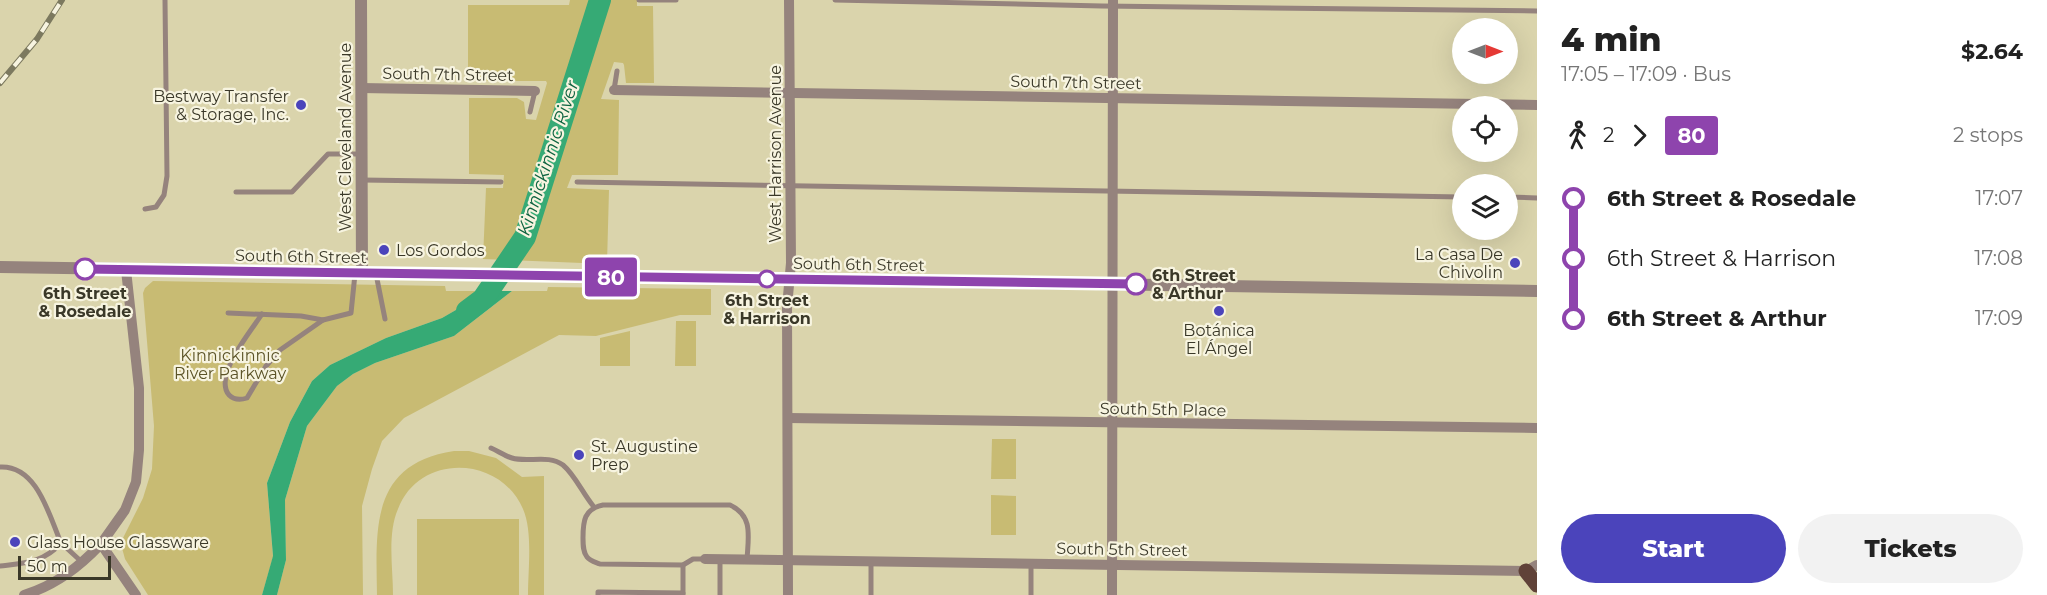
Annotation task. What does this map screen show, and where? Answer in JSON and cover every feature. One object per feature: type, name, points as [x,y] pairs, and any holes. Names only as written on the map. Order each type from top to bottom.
[{"type":"main road","points":[[1532,568],[1537,585]]},
{"type":"street","name":"West Cleveland Avenue","points":[[358,274],[362,180],[361,0]]},
{"type":"street","name":"West Harrison Avenue","points":[[788,595],[789,0]]},
{"type":"street","points":[[1112,595],[1113,3]]},
{"type":"street","name":"South 7th Street","points":[[361,88],[535,91]]},
{"type":"street","name":"South 7th Street","points":[[614,90],[1537,105]]},
{"type":"street","name":"South 6th Street","points":[[0,267],[1537,291]]},
{"type":"street","points":[[24,595],[59,581],[83,563],[101,544],[125,510],[136,482],[139,450],[139,388],[126,270]]},
{"type":"street","name":"South 5th Place","points":[[788,418],[1537,428]]},
{"type":"street","points":[[101,544],[136,595]]},
{"type":"street","name":"South 5th Street","points":[[705,559],[1532,568]]},
{"type":"lane","points":[[145,209],[156,207],[164,195],[167,176],[165,0]]},
{"type":"lane","points":[[639,0],[676,0]]},
{"type":"lane","points":[[835,0],[1537,11]]},
{"type":"lane","points":[[614,90],[617,71]]},
{"type":"lane","points":[[530,112],[535,91]]},
{"type":"lane","points":[[236,192],[292,192],[328,154],[362,154]]},
{"type":"lane","points":[[362,180],[501,182]]},
{"type":"lane","points":[[577,182],[1452,197]]},
{"type":"lane","points":[[1518,197],[1537,198]]},
{"type":"lane","points":[[262,314],[226,370],[226,387],[234,398],[241,400],[247,398],[266,366],[280,350],[323,320],[351,313],[358,274]]},
{"type":"lane","points":[[376,274],[385,319]]},
{"type":"lane","points":[[228,313],[301,316],[323,320]]},
{"type":"lane","points":[[491,448],[511,458],[548,460],[561,464],[570,472],[594,507]]},
{"type":"lane","points":[[0,468],[18,469],[34,482],[61,543],[83,563]]},
{"type":"lane","points":[[705,559],[693,559],[683,565],[600,564],[586,556],[583,548],[583,520],[594,507],[603,505],[730,505],[738,509],[747,522],[747,560]]},
{"type":"lane","points":[[0,566],[34,562],[52,554],[61,543]]},
{"type":"lane","points":[[720,559],[720,595]]},
{"type":"lane","points":[[871,561],[871,595]]},
{"type":"lane","points":[[1030,563],[1030,595]]},
{"type":"lane","points":[[598,595],[598,592],[683,594],[683,565]]},
{"type":"green space","points":[[570,0],[637,0],[637,6],[653,6],[654,83],[626,83],[623,63],[614,62],[601,99],[619,100],[618,175],[572,175],[567,188],[609,190],[607,264],[483,259],[486,188],[503,188],[504,175],[469,174],[469,98],[517,98],[524,102],[526,119],[536,120],[547,83],[546,81],[468,81],[468,5],[569,5]]},
{"type":"green space","name":"Kinnickinnic River Parkway","points":[[153,281],[445,286],[446,291],[480,291],[468,303],[442,318],[386,338],[330,365],[312,381],[290,422],[267,483],[273,557],[262,595],[148,595],[125,559],[122,548],[123,538],[143,498],[152,469],[154,426],[143,293]]},
{"type":"green space","name":"Kinnickinnic River Parkway","points":[[548,287],[711,289],[711,315],[680,315],[596,336],[559,335],[404,418],[382,441],[362,506],[363,595],[277,595],[286,560],[285,500],[307,426],[337,386],[353,374],[375,363],[454,336],[512,291],[547,291]]},
{"type":"green space","points":[[676,321],[696,321],[696,366],[675,366]]},
{"type":"green space","points":[[630,331],[630,366],[600,366],[600,338]]},
{"type":"green space","points":[[992,439],[1016,439],[1016,479],[991,479]]},
{"type":"green space","points":[[454,451],[469,451],[496,458],[522,477],[544,476],[544,595],[528,595],[528,528],[523,509],[512,491],[497,478],[479,471],[460,468],[441,470],[423,478],[408,491],[398,509],[393,529],[391,551],[393,595],[377,595],[379,523],[392,485],[406,470],[427,458]]},
{"type":"green space","points":[[991,495],[1016,496],[1016,535],[991,535]]},
{"type":"green space","points":[[417,519],[519,519],[519,595],[417,595]]},
{"type":"shaded area","points":[[480,291],[512,291],[454,336],[375,363],[353,374],[337,386],[307,426],[285,500],[286,560],[277,595],[262,595],[273,556],[267,483],[290,422],[312,381],[330,365],[386,338],[442,318],[468,303]]},
{"type":"waterway","name":"Kinnickinnic River","points":[[467,311],[483,299],[525,237],[600,0]]},
{"type":"railway","points":[[0,83],[37,39],[62,0]]},
{"type":"bus line","name":"80","points":[[85,269],[1136,284]]},
{"type":"place","name":"Bestway Transfer & Storage, Inc.","points":[[301,105]]},
{"type":"place","name":"Los Gordos","points":[[384,250]]},
{"type":"place","name":"La Casa De Chivolin","points":[[1515,263]]},
{"type":"place","name":"6th Street & Rosedale","points":[[85,269]]},
{"type":"place","name":"6th Street & Harrison","points":[[767,279]]},
{"type":"place","name":"6th Street & Arthur","points":[[1136,284]]},
{"type":"place","name":"Botánica El Ángel","points":[[1219,311]]},
{"type":"place","name":"St. Augustine Prep","points":[[579,455]]},
{"type":"place","name":"Glass House Glassware","points":[[15,542]]}]
